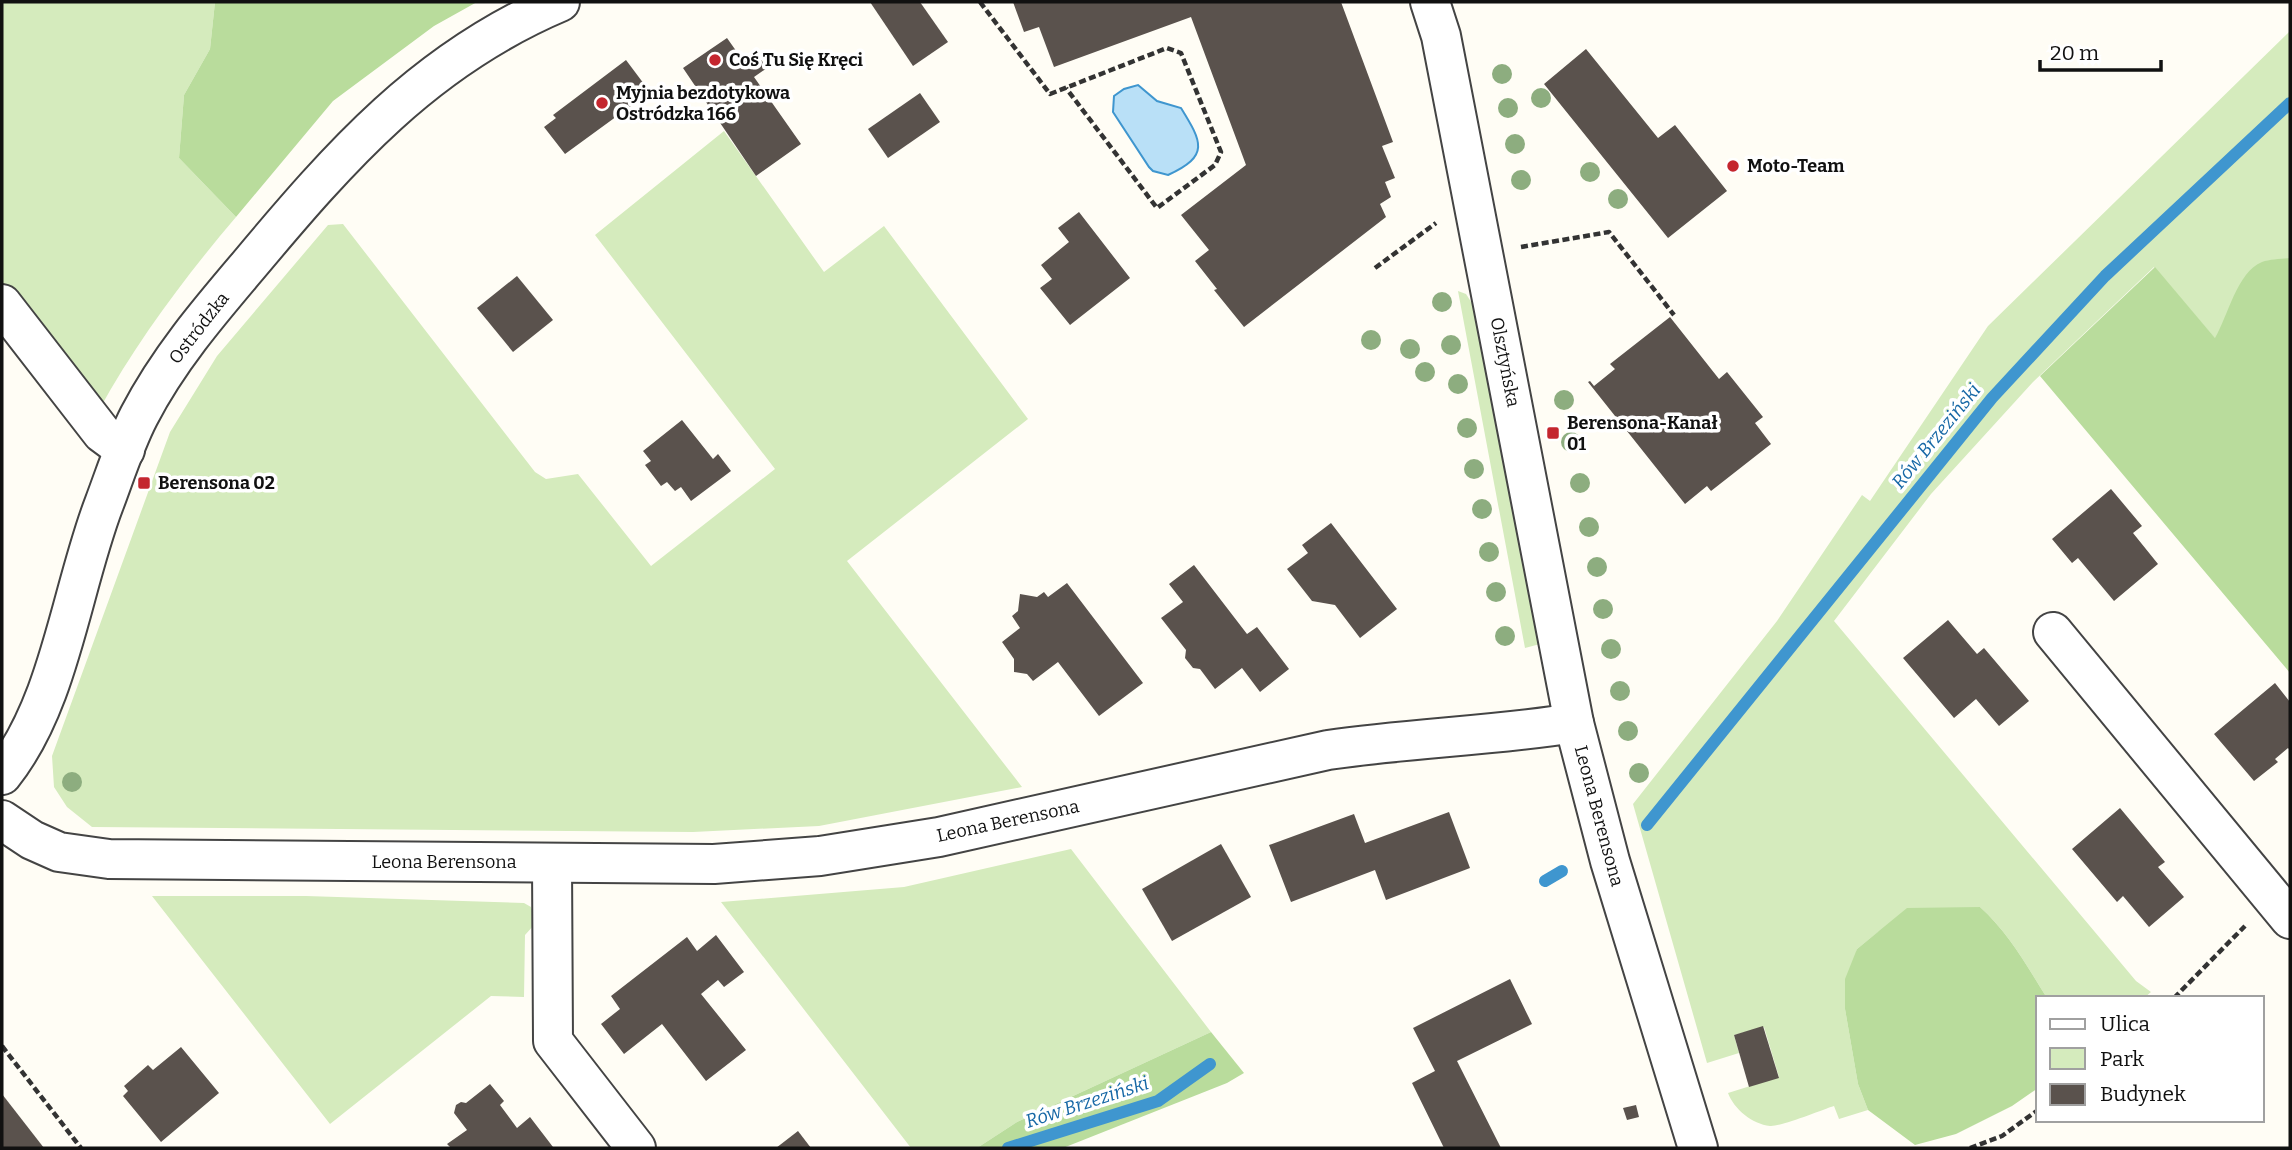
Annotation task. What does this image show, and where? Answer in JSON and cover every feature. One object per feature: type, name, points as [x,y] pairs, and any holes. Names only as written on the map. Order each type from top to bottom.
[{"type":"street","name":"Ostródzka","points":[[2,775],[36,717],[60,654],[85,557],[138,417],[185,342],[285,221],[384,115],[447,63],[512,24],[560,2]]},
{"type":"street","name":"Olsztyńska","points":[[1430,2],[1441,36],[1574,723]]},
{"type":"street","points":[[2,304],[102,433],[125,450]]},
{"type":"street","points":[[2053,632],[2284,900]]},
{"type":"street","name":"Leona Berensona","points":[[2,820],[32,840],[59,852],[109,859],[714,864],[820,856],[939,837],[1328,750],[1383,741],[1486,735],[1574,723],[1610,861],[1698,1148]]},
{"type":"street","points":[[552,863],[553,1041],[636,1148]]},
{"type":"path","points":[[980,2],[1050,94],[1167,48],[1181,53],[1221,152],[1220,158],[1157,208],[1066,88]]},
{"type":"path","points":[[1375,268],[1438,222]]},
{"type":"path","points":[[1511,249],[1609,232],[1674,315]]},
{"type":"path","points":[[2176,996],[2284,900]]},
{"type":"path","points":[[2,1046],[81,1148]]},
{"type":"path","points":[[1970,1148],[2001,1136],[2036,1111]]},
{"type":"green space","points":[[2,2],[215,2],[210,49],[184,95],[179,158],[236,217],[163,310],[129,359],[99,410],[2,282]]},
{"type":"green space","points":[[215,2],[477,2],[434,26],[333,101],[236,217],[179,158],[184,95],[210,49]]},
{"type":"green space","points":[[2290,31],[2290,426],[2154,267],[2033,382],[1931,494],[1834,621],[2136,981],[2151,992],[2146,996],[2046,996],[2008,938],[1980,907],[1878,932],[1857,949],[1845,1009],[1858,1084],[1868,1110],[1839,1119],[1834,1106],[1775,1126],[1763,1125],[1739,1110],[1728,1093],[1779,1077],[1764,1027],[1734,1035],[1739,1053],[1707,1063],[1633,804],[1777,621],[1862,495],[1870,501],[1988,326]]},
{"type":"green space","points":[[724,131],[824,272],[884,226],[1028,419],[847,561],[1022,787],[819,826],[693,832],[92,827],[67,807],[54,787],[52,756],[170,432],[217,356],[328,225],[343,224],[535,472],[546,479],[578,474],[651,566],[775,469],[595,235]]},
{"type":"green space","points":[[2290,258],[2290,673],[2040,376],[2155,267],[2215,338],[2234,296],[2253,267],[2262,262]]},
{"type":"green space","points":[[1458,291],[1466,294],[1475,308],[1540,644],[1525,648]]},
{"type":"green space","points":[[1071,849],[1211,1032],[1017,1122],[977,1148],[911,1148],[721,902],[904,887]]},
{"type":"green space","points":[[152,896],[306,896],[524,903],[531,907],[534,925],[525,935],[524,997],[491,996],[330,1124]]},
{"type":"green space","points":[[1980,907],[2008,938],[2046,996],[2036,996],[2036,1089],[2012,1106],[1956,1134],[1915,1145],[1868,1110],[1858,1084],[1845,1009],[1845,979],[1857,949],[1907,908]]},
{"type":"green space","points":[[1211,1032],[1244,1073],[1227,1083],[1063,1148],[977,1148],[1017,1122]]},
{"type":"water","points":[[1138,85],[1157,101],[1181,108],[1197,139],[1198,147],[1191,161],[1168,175],[1153,171],[1149,167],[1113,112],[1114,96],[1124,89]]},
{"type":"building","points":[[870,2],[920,2],[948,42],[913,66]]},
{"type":"building","points":[[1013,2],[1341,2],[1393,142],[1382,146],[1395,178],[1385,182],[1391,197],[1380,204],[1386,217],[1244,327],[1195,261],[1209,250],[1181,215],[1246,165],[1191,17],[1054,67],[1039,27],[1024,32]]},
{"type":"building","points":[[727,38],[744,62],[757,54],[767,68],[754,77],[801,144],[756,176],[683,68]]},
{"type":"building","points":[[1586,49],[1658,138],[1675,125],[1727,191],[1668,238],[1544,84]]},
{"type":"building","name":"Myjnia bezdotykowa Ostródzka 166","points":[[626,60],[650,92],[565,154],[544,127],[556,118],[553,115]]},
{"type":"building","points":[[920,93],[940,122],[888,158],[868,129]]},
{"type":"building","points":[[1079,212],[1130,278],[1070,325],[1040,288],[1052,279],[1041,265],[1069,242],[1058,228]]},
{"type":"building","points":[[517,276],[553,320],[513,352],[477,308]]},
{"type":"building","points":[[1670,317],[1719,379],[1727,372],[1763,417],[1755,423],[1771,444],[1711,491],[1707,486],[1685,504],[1588,382],[1594,386],[1615,369],[1610,364]]},
{"type":"building","points":[[682,420],[713,459],[718,454],[731,471],[691,501],[681,487],[675,491],[667,482],[661,486],[645,465],[651,461],[643,451]]},
{"type":"building","points":[[2111,489],[2142,526],[2133,533],[2158,564],[2114,601],[2078,558],[2072,563],[2052,539]]},
{"type":"building","points":[[1331,523],[1397,609],[1360,638],[1335,605],[1312,601],[1287,569],[1308,553],[1302,545]]},
{"type":"building","points":[[1194,565],[1247,634],[1257,627],[1289,669],[1260,692],[1242,668],[1215,689],[1200,669],[1193,668],[1185,658],[1186,650],[1161,618],[1183,602],[1169,584]]},
{"type":"building","points":[[1067,583],[1143,683],[1099,716],[1058,662],[1033,681],[1027,674],[1014,672],[1014,659],[1002,642],[1020,628],[1012,616],[1018,611],[1020,594],[1037,597],[1044,592],[1048,597]]},
{"type":"building","points":[[1948,620],[1977,654],[1984,648],[2029,701],[1999,726],[1976,699],[1954,718],[1903,658]]},
{"type":"building","points":[[2275,683],[2290,702],[2290,750],[2288,748],[2275,759],[2278,762],[2254,781],[2214,734]]},
{"type":"building","points":[[2120,808],[2165,862],[2158,867],[2184,897],[2149,927],[2123,896],[2117,902],[2072,849]]},
{"type":"building","points":[[1449,812],[1470,868],[1386,900],[1375,870],[1291,902],[1269,845],[1354,814],[1365,843]]},
{"type":"building","points":[[1221,844],[1251,897],[1172,941],[1142,889]]},
{"type":"building","points":[[716,935],[744,972],[724,987],[718,980],[701,994],[746,1050],[706,1081],[662,1024],[624,1054],[601,1024],[620,1009],[611,996],[687,937],[697,951]]},
{"type":"building","points":[[1510,979],[1532,1024],[1457,1061],[1501,1148],[1444,1148],[1412,1083],[1435,1071],[1413,1028]]},
{"type":"building","points":[[1763,1026],[1779,1078],[1749,1087],[1734,1035]]},
{"type":"building","points":[[181,1047],[219,1093],[161,1142],[123,1096],[128,1091],[124,1086],[148,1065],[153,1070]]},
{"type":"building","points":[[490,1084],[504,1101],[500,1105],[517,1128],[530,1117],[553,1147],[451,1148],[447,1144],[467,1130],[454,1113],[456,1105],[466,1103]]},
{"type":"building","points":[[2,1094],[44,1148],[2,1148]]},
{"type":"building","points":[[1636,1105],[1639,1117],[1627,1120],[1623,1108]]},
{"type":"building","points":[[798,1131],[811,1148],[776,1148]]},
{"type":"waterway","name":"Rów Brzeziński","points":[[1647,825],[1992,398],[2105,276],[2290,103]]},
{"type":"waterway","name":"Rów Brzeziński","points":[[1545,881],[1562,871]]},
{"type":"waterway","name":"Rów Brzeziński","points":[[1008,1148],[1158,1101],[1210,1064]]},
{"type":"place","name":"Coś Tu Się Kręci","points":[[715,60]]},
{"type":"place","name":"Myjnia bezdotykowa Ostródzka 166","points":[[602,103]]},
{"type":"place","name":"Moto-Team","points":[[1733,166]]},
{"type":"place","name":"Berensona-Kanał 01","points":[[1553,433]]},
{"type":"place","name":"Berensona 02","points":[[144,483]]}]
